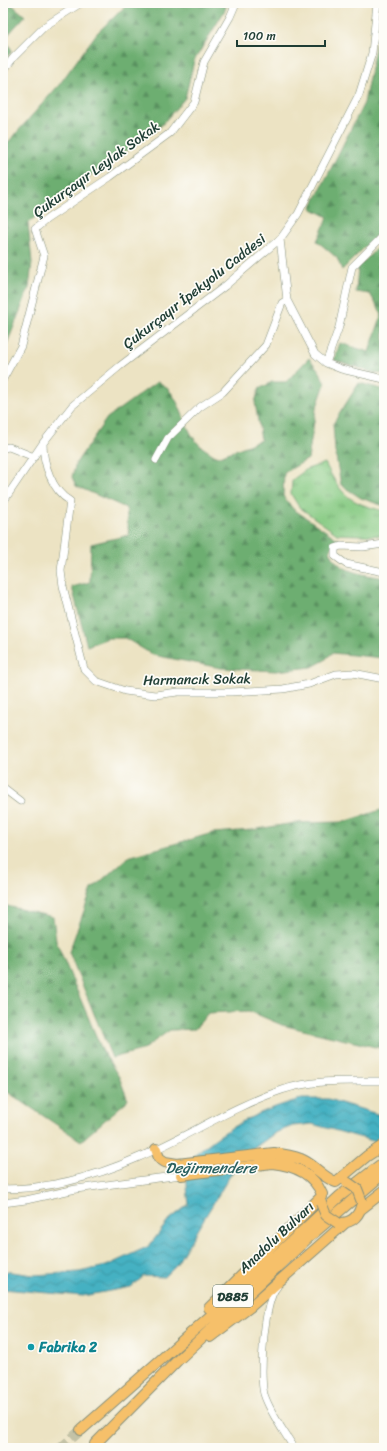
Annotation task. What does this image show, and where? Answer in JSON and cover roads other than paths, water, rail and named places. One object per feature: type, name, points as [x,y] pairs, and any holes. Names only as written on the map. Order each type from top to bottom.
[{"type":"highway","points":[[169,1351],[199,1318],[321,1198],[328,1186],[336,1182],[367,1156],[384,1145]]},
{"type":"highway","points":[[156,1149],[159,1158],[166,1162],[177,1164],[190,1164],[274,1154],[304,1160],[328,1179],[336,1182],[347,1182],[357,1189],[362,1206]]},
{"type":"highway","name":"Anadolu Bulvarı","points":[[81,1430],[233,1296],[340,1196],[384,1162]]},
{"type":"highway","points":[[176,1175],[272,1163],[285,1164],[296,1168],[313,1180],[321,1198],[326,1215],[342,1222]]},
{"type":"highway","name":"Anadolu Bulvarı","points":[[95,1444],[177,1361],[308,1238],[384,1174]]},
{"type":"highway","points":[[177,1361],[226,1326],[302,1263],[342,1222],[352,1220],[362,1206],[384,1190]]},
{"type":"street","points":[[3,70],[14,57],[46,26],[82,3]]},
{"type":"street","name":"Çukurçayır Leylak Sokak","points":[[3,379],[20,346],[44,256],[35,229],[170,133],[194,102],[204,62],[230,17],[236,3]]},
{"type":"street","name":"Çukurçayır İpekyolu Caddesi","points":[[3,502],[43,443],[72,406],[120,366],[225,286],[280,239],[298,214],[360,95],[372,53],[377,3]]},
{"type":"street","points":[[326,363],[339,327],[352,267],[384,235]]},
{"type":"street","points":[[280,239],[287,300],[315,354],[326,363],[364,375],[384,379]]},
{"type":"street","points":[[156,460],[168,438],[200,407],[223,392],[266,345],[282,303],[287,300]]},
{"type":"street","name":"Harmancık Sokak","points":[[43,443],[48,470],[56,489],[70,501],[61,571],[63,586],[84,669],[96,681],[125,692],[155,695],[178,692],[231,692],[283,689],[309,684],[336,674],[353,674],[384,679]]},
{"type":"street","points":[[3,448],[9,447],[34,457]]},
{"type":"street","points":[[384,544],[363,547],[341,546],[335,548],[334,552],[335,556],[346,564],[384,572]]},
{"type":"street","points":[[3,788],[20,801]]},
{"type":"street","points":[[3,1189],[33,1188],[79,1180],[138,1158],[226,1112],[283,1089],[316,1082],[384,1080]]},
{"type":"street","points":[[3,1203],[26,1200],[76,1189],[176,1175],[177,1164]]},
{"type":"street","points":[[294,1448],[272,1412],[264,1394],[262,1358],[268,1307],[273,1291],[302,1263]]},
{"type":"water","name":"Değirmendere","points":[[301,1099],[328,1099],[384,1116],[384,1144],[312,1124],[293,1126],[275,1133],[253,1149],[231,1174],[176,1265],[164,1277],[144,1276],[131,1287],[83,1296],[3,1289],[3,1271],[34,1275],[79,1272],[106,1266],[149,1246],[169,1220],[189,1204],[187,1173],[193,1156],[219,1136],[241,1122],[264,1111]]},
{"type":"tunnel","points":[[61,1448],[81,1430]]},
{"type":"place","name":"Fabrika 2","points":[[31,1347]]}]
